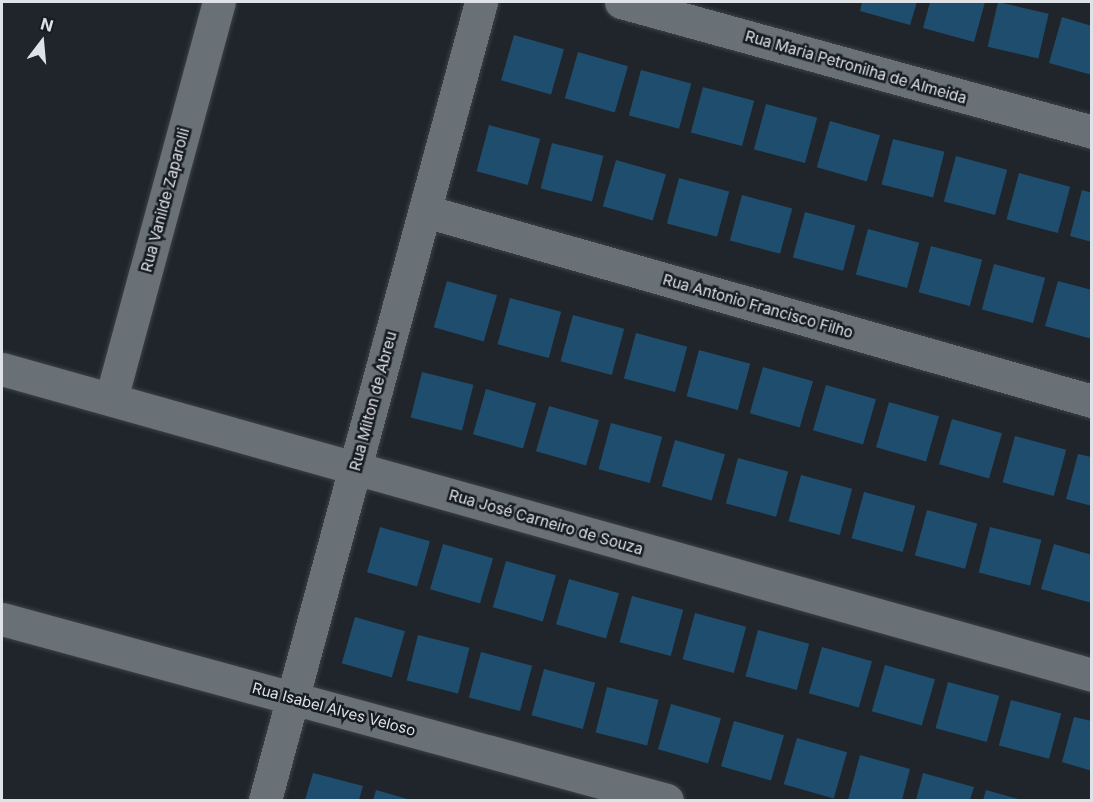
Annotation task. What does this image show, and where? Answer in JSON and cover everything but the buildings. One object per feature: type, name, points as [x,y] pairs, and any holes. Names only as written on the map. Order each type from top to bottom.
[{"type":"street","name":"Rua Vanilde Zaparolli","points":[[111,399],[219,2]]},
{"type":"street","name":"Rua Milton de Abreu","points":[[265,801],[482,2]]},
{"type":"street","name":"Rua Maria Petronilha de Almeida","points":[[621,2],[1092,132]]},
{"type":"street","name":"Rua Antonio Francisco Filho","points":[[425,211],[1092,401]]},
{"type":"street","name":"Rua José Carneiro de Souza","points":[[2,369],[1092,675]]},
{"type":"street","name":"Rua Isabel Alves Veloso","points":[[2,619],[667,801]]}]
